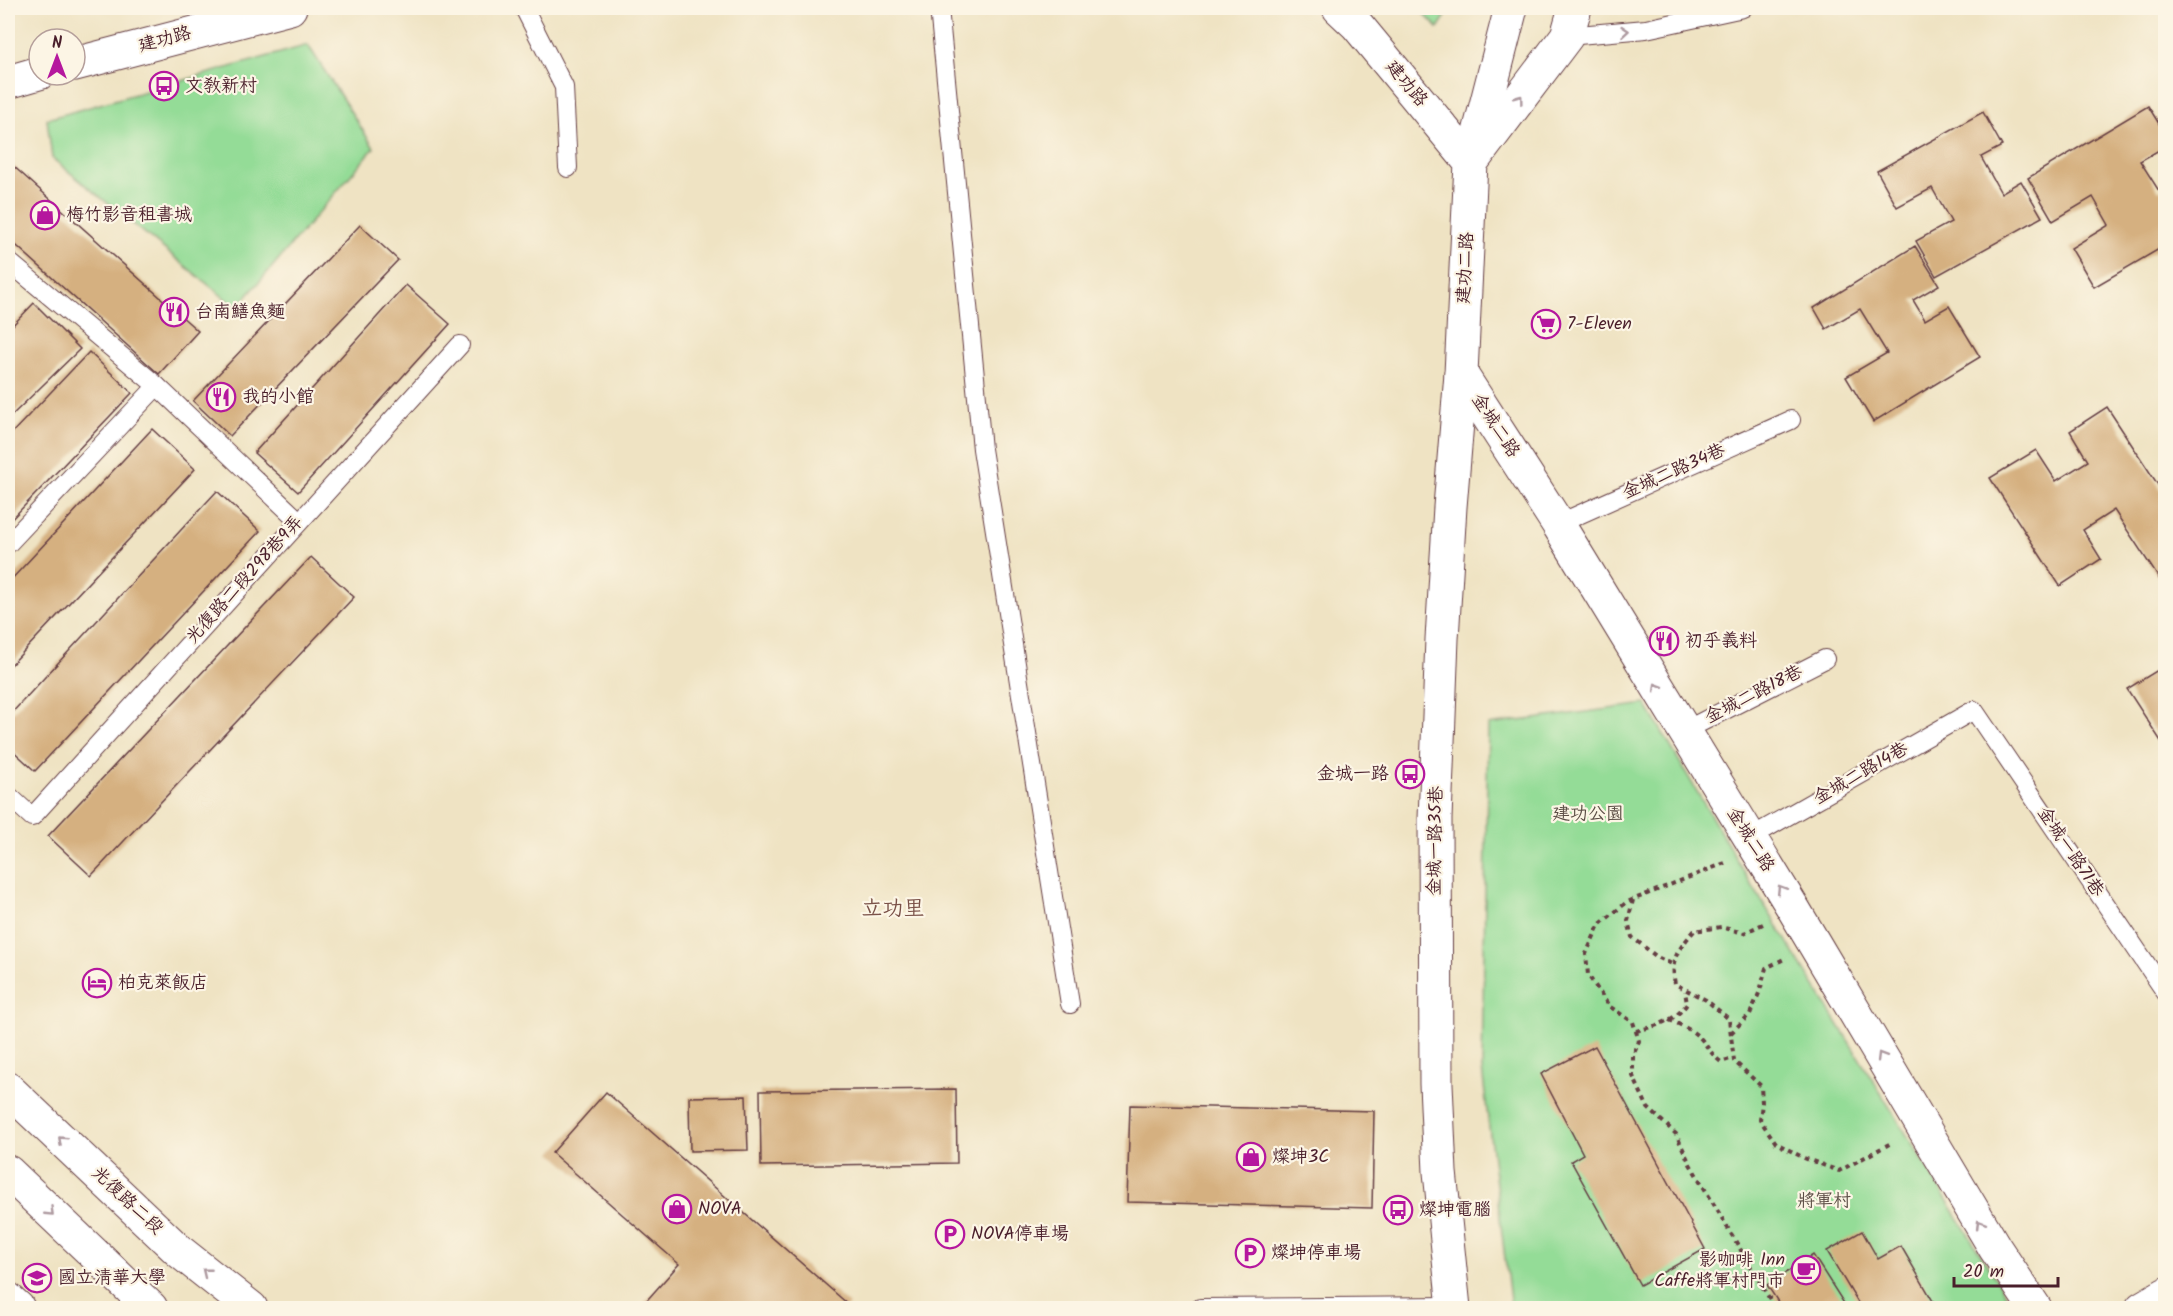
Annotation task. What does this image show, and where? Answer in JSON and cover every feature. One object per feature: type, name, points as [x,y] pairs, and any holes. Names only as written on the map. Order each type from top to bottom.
[{"type":"street","name":"建功路","points":[[87,61],[284,8]]},
{"type":"street","name":"建功路","points":[[1339,8],[1357,25],[1471,162]]},
{"type":"street","name":"建功二路","points":[[1461,374],[1471,162],[1511,8]]},
{"type":"street","points":[[1471,162],[1571,22]]},
{"type":"street","points":[[8,82],[27,76]]},
{"type":"street","name":"金城二路","points":[[1461,374],[1558,524],[1684,731],[1741,849],[1793,908],[1995,1248],[2035,1308]]},
{"type":"street","name":"金城一路35巷","points":[[1454,1307],[1440,1172],[1436,1084],[1435,819],[1442,639],[1461,374]]},
{"type":"street","name":"光復路二段","points":[[8,1089],[179,1251],[251,1308]]},
{"type":"street","points":[[8,1172],[151,1308]]},
{"type":"street","points":[[2142,1308],[2166,1294]]},
{"type":"street","points":[[8,1299],[18,1308]]},
{"type":"lane","points":[[524,8],[564,87],[568,168]]},
{"type":"lane","points":[[939,8],[982,448],[1070,1004]]},
{"type":"lane","points":[[1571,22],[1646,29],[1743,8]]},
{"type":"lane","points":[[11,272],[157,387],[299,521]]},
{"type":"lane","name":"光復路二段298巷9弄","points":[[8,795],[32,817],[460,345]]},
{"type":"lane","points":[[8,544],[157,387]]},
{"type":"lane","name":"金城二路34巷","points":[[1558,524],[1791,420]]},
{"type":"lane","name":"金城二路18巷","points":[[1684,731],[1825,659]]},
{"type":"lane","name":"金城二路14巷","points":[[1741,849],[1974,710]]},
{"type":"lane","name":"金城一路71巷","points":[[1974,710],[2166,993]]},
{"type":"lane","points":[[1200,1308],[1454,1307]]},
{"type":"path","points":[[1741,849],[1633,900],[1599,925],[1586,954],[1588,975],[1609,1006],[1633,1022],[1639,1041],[1633,1056],[1633,1076],[1648,1108],[1676,1134],[1690,1164],[1775,1308]]},
{"type":"path","points":[[1633,900],[1628,921],[1632,937],[1657,957],[1674,965]]},
{"type":"path","points":[[1769,921],[1744,933],[1721,927],[1694,932],[1676,952],[1673,972],[1675,984],[1706,1000],[1729,1019],[1734,1061],[1761,1086],[1760,1120],[1776,1143],[1804,1158],[1839,1171],[1895,1141]]},
{"type":"path","points":[[1731,1033],[1750,1014],[1760,991],[1766,968],[1787,957]]},
{"type":"path","points":[[1636,1031],[1680,1014],[1687,1004],[1685,990]]},
{"type":"path","points":[[1669,1020],[1687,1027],[1701,1040],[1711,1055],[1721,1062],[1734,1058]]},
{"type":"green space","points":[[1418,8],[1451,8],[1438,28]]},
{"type":"green space","points":[[308,45],[374,148],[237,308],[52,158],[47,119]]},
{"type":"green space","points":[[1646,704],[1742,869],[2014,1308],[1511,1308],[1482,1069],[1488,725]]},
{"type":"building","points":[[2148,106],[2166,135],[2166,146],[2140,161],[2159,191],[2166,187],[2166,245],[2094,287],[2071,248],[2109,225],[2093,197],[2053,221],[2028,178]]},
{"type":"building","points":[[1983,112],[2002,146],[1981,157],[2001,193],[2021,181],[2042,217],[1936,276],[1916,241],[1951,222],[1932,188],[1897,207],[1877,171]]},
{"type":"building","points":[[11,164],[198,331],[159,374],[8,238],[8,168]]},
{"type":"building","points":[[360,225],[398,260],[230,436],[193,401]]},
{"type":"building","points":[[1915,246],[1939,285],[1913,300],[1925,320],[1949,306],[1980,357],[1873,422],[1846,377],[1887,353],[1860,309],[1826,329],[1814,308]]},
{"type":"building","points":[[406,285],[450,324],[298,492],[254,453]]},
{"type":"building","points":[[34,303],[80,349],[8,419],[8,330]]},
{"type":"building","points":[[89,352],[132,393],[8,523],[8,437]]},
{"type":"building","points":[[2107,407],[2166,497],[2166,589],[2114,510],[2083,530],[2101,559],[2060,586],[1990,478],[2036,450],[2056,481],[2088,461],[2070,431]]},
{"type":"building","points":[[152,429],[195,469],[8,668],[8,583]]},
{"type":"building","points":[[217,491],[260,531],[35,771],[8,746],[8,717]]},
{"type":"building","points":[[311,557],[354,597],[91,876],[48,836]]},
{"type":"building","points":[[2166,665],[2166,749],[2127,689]]},
{"type":"building","points":[[1595,1046],[1705,1249],[1640,1285],[1571,1161],[1583,1154],[1541,1074]]},
{"type":"building","points":[[956,1089],[957,1163],[761,1166],[760,1091]]},
{"type":"building","name":"NOVA","points":[[606,1092],[849,1305],[846,1308],[640,1308],[679,1264],[552,1153]]},
{"type":"building","points":[[746,1096],[748,1150],[690,1151],[689,1097]]},
{"type":"building","name":"燦坤3C","points":[[1130,1105],[1374,1111],[1372,1208],[1127,1202]]},
{"type":"building","points":[[1862,1231],[1878,1259],[1901,1246],[1937,1308],[1861,1308],[1827,1251]]},
{"type":"building","name":"影咖啡 Inn Caffe將軍村門市","points":[[1813,1255],[1847,1308],[1782,1308],[1767,1285]]},
{"type":"place","name":"文教新村","points":[[164,86]]},
{"type":"place","name":"梅竹影音租書城","points":[[45,215]]},
{"type":"place","name":"台南鱔魚麵","points":[[174,312]]},
{"type":"place","name":"7-Eleven","points":[[1546,324]]},
{"type":"place","name":"我的小館","points":[[221,397]]},
{"type":"place","name":"初乎義料","points":[[1664,641]]},
{"type":"place","name":"金城一路","points":[[1410,774]]},
{"type":"place","name":"柏克萊飯店","points":[[97,983]]},
{"type":"place","name":"燦坤3C","points":[[1251,1157]]},
{"type":"place","name":"NOVA","points":[[677,1209]]},
{"type":"place","name":"燦坤電腦","points":[[1398,1210]]},
{"type":"place","name":"NOVA停車場","points":[[950,1234]]},
{"type":"place","name":"燦坤停車場","points":[[1250,1253]]},
{"type":"place","name":"影咖啡 Inn Caffe將軍村門市","points":[[1806,1270]]},
{"type":"place","name":"國立清華大學","points":[[37,1278]]},
{"type":"district","name":"立功里","points":[[893,909]]},
{"type":"park label","name":"建功公園","points":[[1588,814]]},
{"type":"park label","name":"將軍村","points":[[1824,1201]]}]
